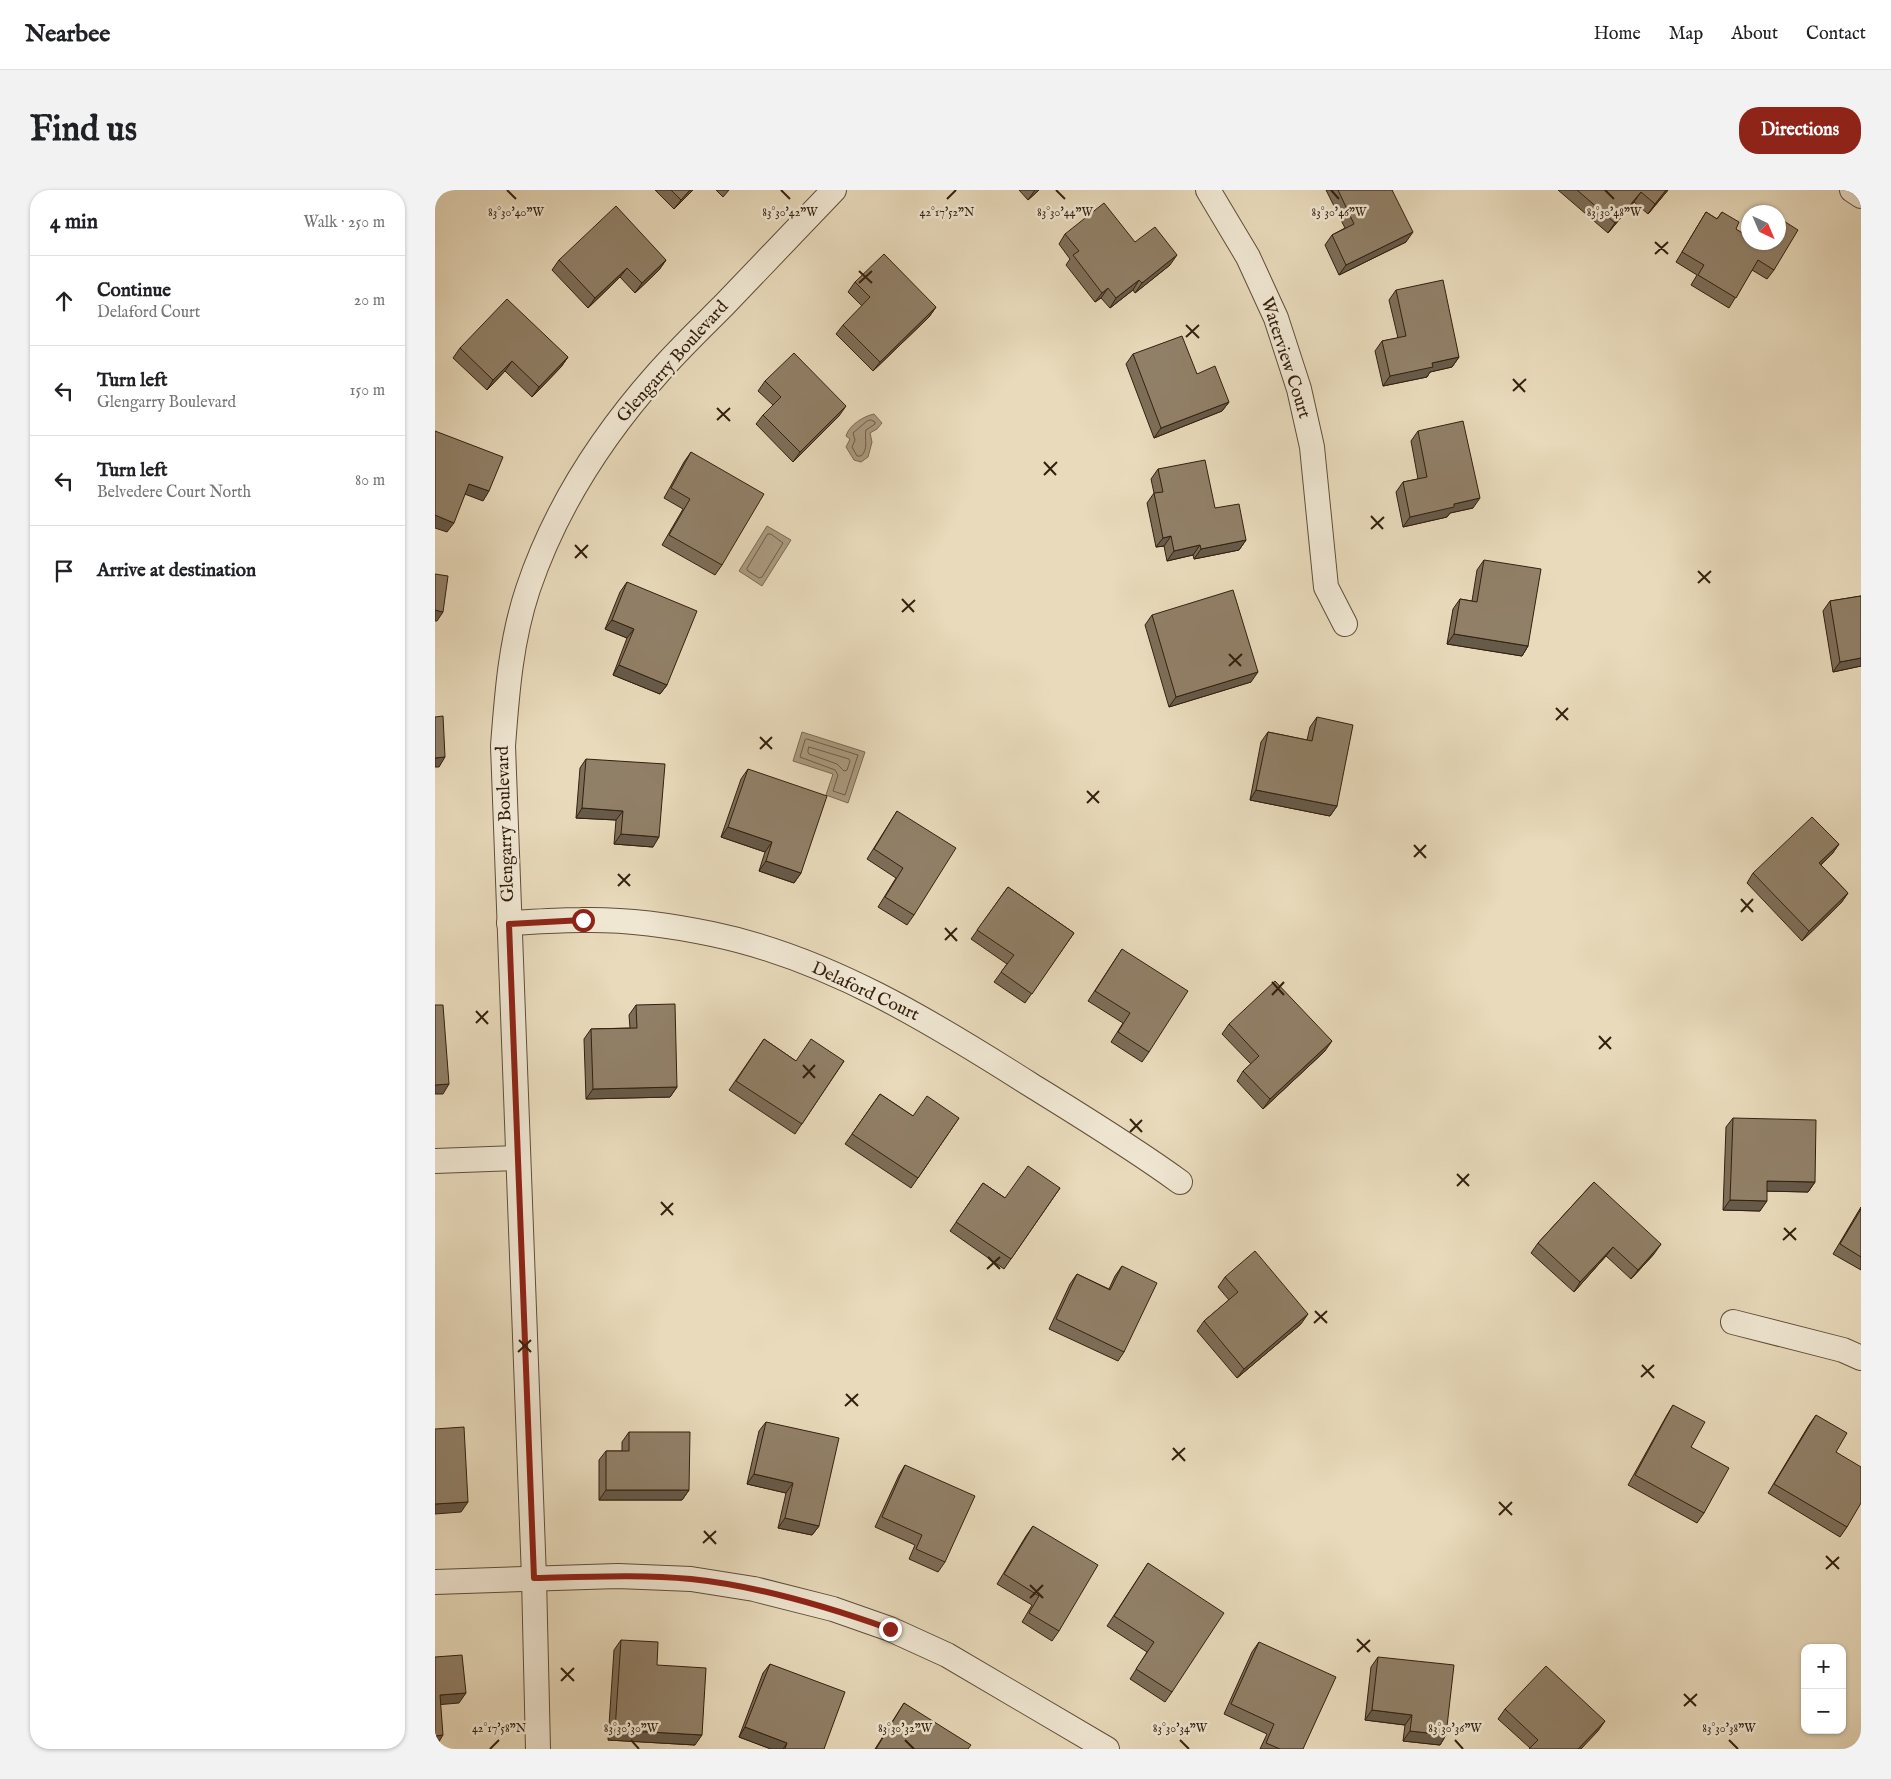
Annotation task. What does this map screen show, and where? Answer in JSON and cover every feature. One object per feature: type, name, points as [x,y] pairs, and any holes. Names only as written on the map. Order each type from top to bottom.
[{"type":"street","name":"Glengarry Boulevard","points":[[538,1749],[534,1578],[503,746],[507,680],[517,628],[525,599],[547,540],[570,495],[611,432],[652,380],[835,190]]},
{"type":"street","name":"Waterview Court","points":[[1208,190],[1248,257],[1276,318],[1299,388],[1312,447],[1326,586],[1345,624]]},
{"type":"street","points":[[1852,190],[1861,196]]},
{"type":"street","name":"Delaford Court","points":[[509,924],[583,920],[656,924],[713,934],[784,954],[879,996],[957,1038],[1143,1156],[1180,1182]]},
{"type":"street","points":[[435,1161],[518,1158]]},
{"type":"street","points":[[1733,1322],[1843,1350],[1861,1358]]},
{"type":"street","points":[[435,1582],[618,1576],[691,1579],[755,1589],[833,1608],[890,1629],[947,1655],[1107,1749]]},
{"type":"water","points":[[874,414],[882,423],[870,433],[872,442],[868,457],[861,462],[854,460],[846,447],[850,439],[846,436],[850,428],[857,422]]},
{"type":"water","points":[[767,526],[791,540],[762,586],[739,571]]},
{"type":"water","points":[[802,732],[865,752],[848,803],[826,795],[833,774],[793,761]]},
{"type":"building","points":[[671,190],[690,190],[681,200]]},
{"type":"building","points":[[1338,190],[1392,190],[1413,232],[1346,265],[1332,235],[1354,224]]},
{"type":"building","points":[[1577,190],[1666,190],[1655,204],[1641,192],[1615,223]]},
{"type":"building","points":[[1104,203],[1135,242],[1155,227],[1177,255],[1142,283],[1139,280],[1116,298],[1108,288],[1102,293],[1073,255],[1079,251],[1065,234]]},
{"type":"building","points":[[616,206],[666,260],[642,283],[627,268],[595,298],[559,260]]},
{"type":"building","points":[[1706,212],[1717,219],[1722,212],[1739,222],[1736,229],[1741,232],[1741,250],[1786,250],[1774,270],[1758,260],[1736,298],[1698,275],[1704,265],[1682,252]]},
{"type":"building","points":[[1786,222],[1798,230],[1786,250]]},
{"type":"building","points":[[884,254],[936,307],[880,362],[843,325],[870,297],[855,282]]},
{"type":"building","points":[[1443,280],[1459,357],[1432,363],[1433,367],[1390,376],[1382,341],[1406,336],[1396,290]]},
{"type":"building","points":[[507,299],[568,357],[539,387],[512,361],[493,380],[460,348]]},
{"type":"building","points":[[1182,336],[1197,374],[1215,366],[1229,402],[1161,428],[1133,354]]},
{"type":"building","points":[[794,353],[846,406],[800,452],[763,415],[781,397],[765,381]]},
{"type":"building","points":[[1463,421],[1480,498],[1454,504],[1454,507],[1410,517],[1403,482],[1427,477],[1418,431]]},
{"type":"building","points":[[435,431],[503,457],[489,491],[469,484],[454,523],[435,515]]},
{"type":"building","points":[[691,452],[764,494],[722,565],[669,535],[690,499],[671,488]]},
{"type":"building","points":[[1205,460],[1215,508],[1239,504],[1246,540],[1201,549],[1200,545],[1174,551],[1171,536],[1163,538],[1154,493],[1163,492],[1158,469]]},
{"type":"building","points":[[1484,560],[1541,569],[1528,646],[1454,634],[1460,599],[1477,602]]},
{"type":"building","points":[[435,574],[448,576],[443,612],[435,610]]},
{"type":"building","points":[[627,582],[697,611],[667,685],[619,665],[634,629],[612,620]]},
{"type":"building","points":[[1233,590],[1258,672],[1176,697],[1152,615]]},
{"type":"building","points":[[1861,596],[1861,658],[1840,662],[1830,601]]},
{"type":"building","points":[[443,716],[445,757],[435,758],[435,717]]},
{"type":"building","points":[[1317,717],[1353,725],[1337,806],[1256,790],[1268,732],[1312,741]]},
{"type":"building","points":[[586,759],[665,764],[659,837],[621,834],[623,811],[582,808]]},
{"type":"building","points":[[748,769],[827,796],[801,873],[766,861],[772,842],[728,827]]},
{"type":"building","points":[[897,811],[956,848],[914,915],[885,897],[903,868],[874,849]]},
{"type":"building","points":[[1812,817],[1839,844],[1819,863],[1848,893],[1809,931],[1753,873]]},
{"type":"building","points":[[1008,887],[1074,933],[1032,994],[1001,972],[1014,955],[977,930]]},
{"type":"building","points":[[1122,949],[1188,991],[1149,1052],[1118,1032],[1130,1013],[1095,991]]},
{"type":"building","points":[[1275,981],[1332,1041],[1270,1099],[1243,1071],[1259,1056],[1229,1024]]},
{"type":"building","points":[[675,1004],[677,1087],[593,1089],[591,1029],[637,1028],[636,1005]]},
{"type":"building","points":[[435,1005],[443,1005],[449,1084],[435,1085]]},
{"type":"building","points":[[764,1039],[796,1061],[811,1039],[844,1061],[802,1124],[736,1081]]},
{"type":"building","points":[[880,1094],[913,1116],[927,1096],[959,1118],[918,1178],[852,1134]]},
{"type":"building","points":[[1733,1118],[1816,1120],[1815,1182],[1767,1181],[1767,1201],[1730,1200]]},
{"type":"building","points":[[1028,1166],[1060,1188],[1011,1259],[956,1222],[983,1183],[1005,1198]]},
{"type":"building","points":[[1594,1182],[1661,1244],[1638,1270],[1613,1247],[1580,1282],[1538,1243]]},
{"type":"building","points":[[1861,1209],[1861,1257],[1840,1244]]},
{"type":"building","points":[[1255,1251],[1308,1314],[1244,1369],[1204,1321],[1238,1292],[1225,1277]]},
{"type":"building","points":[[1122,1266],[1157,1283],[1124,1352],[1056,1319],[1077,1274],[1110,1290]]},
{"type":"building","points":[[1673,1405],[1705,1422],[1691,1447],[1729,1468],[1704,1513],[1635,1475]]},
{"type":"building","points":[[1816,1415],[1847,1433],[1836,1452],[1861,1467],[1861,1503],[1847,1527],[1774,1484]]},
{"type":"building","points":[[766,1422],[839,1438],[819,1526],[785,1518],[793,1483],[754,1474]]},
{"type":"building","points":[[464,1427],[468,1502],[435,1504],[435,1429]]},
{"type":"building","points":[[629,1432],[690,1432],[689,1490],[606,1490],[606,1451],[629,1451]]},
{"type":"building","points":[[905,1465],[975,1496],[945,1562],[916,1549],[922,1535],[882,1517]]},
{"type":"building","points":[[1033,1526],[1098,1565],[1059,1631],[1029,1613],[1039,1596],[1004,1574]]},
{"type":"building","points":[[1148,1563],[1224,1613],[1172,1692],[1136,1669],[1154,1642],[1114,1616]]},
{"type":"building","points":[[621,1640],[658,1642],[657,1665],[706,1668],[702,1735],[615,1730]]},
{"type":"building","points":[[1259,1642],[1336,1677],[1303,1749],[1280,1749],[1266,1743],[1274,1724],[1231,1704]]},
{"type":"building","points":[[462,1655],[466,1693],[440,1695],[443,1735],[435,1736],[435,1657]]},
{"type":"building","points":[[1378,1657],[1454,1665],[1446,1735],[1410,1731],[1412,1715],[1372,1710]]},
{"type":"building","points":[[770,1664],[845,1692],[824,1749],[785,1749],[787,1743],[745,1727]]},
{"type":"building","points":[[1546,1666],[1605,1721],[1578,1749],[1529,1749],[1538,1740],[1505,1709]]},
{"type":"building","points":[[904,1703],[971,1745],[968,1749],[876,1749]]},
{"type":"route","points":[[583,920],[509,924],[534,1578],[618,1576],[691,1579],[755,1589],[833,1608],[890,1629]]}]
